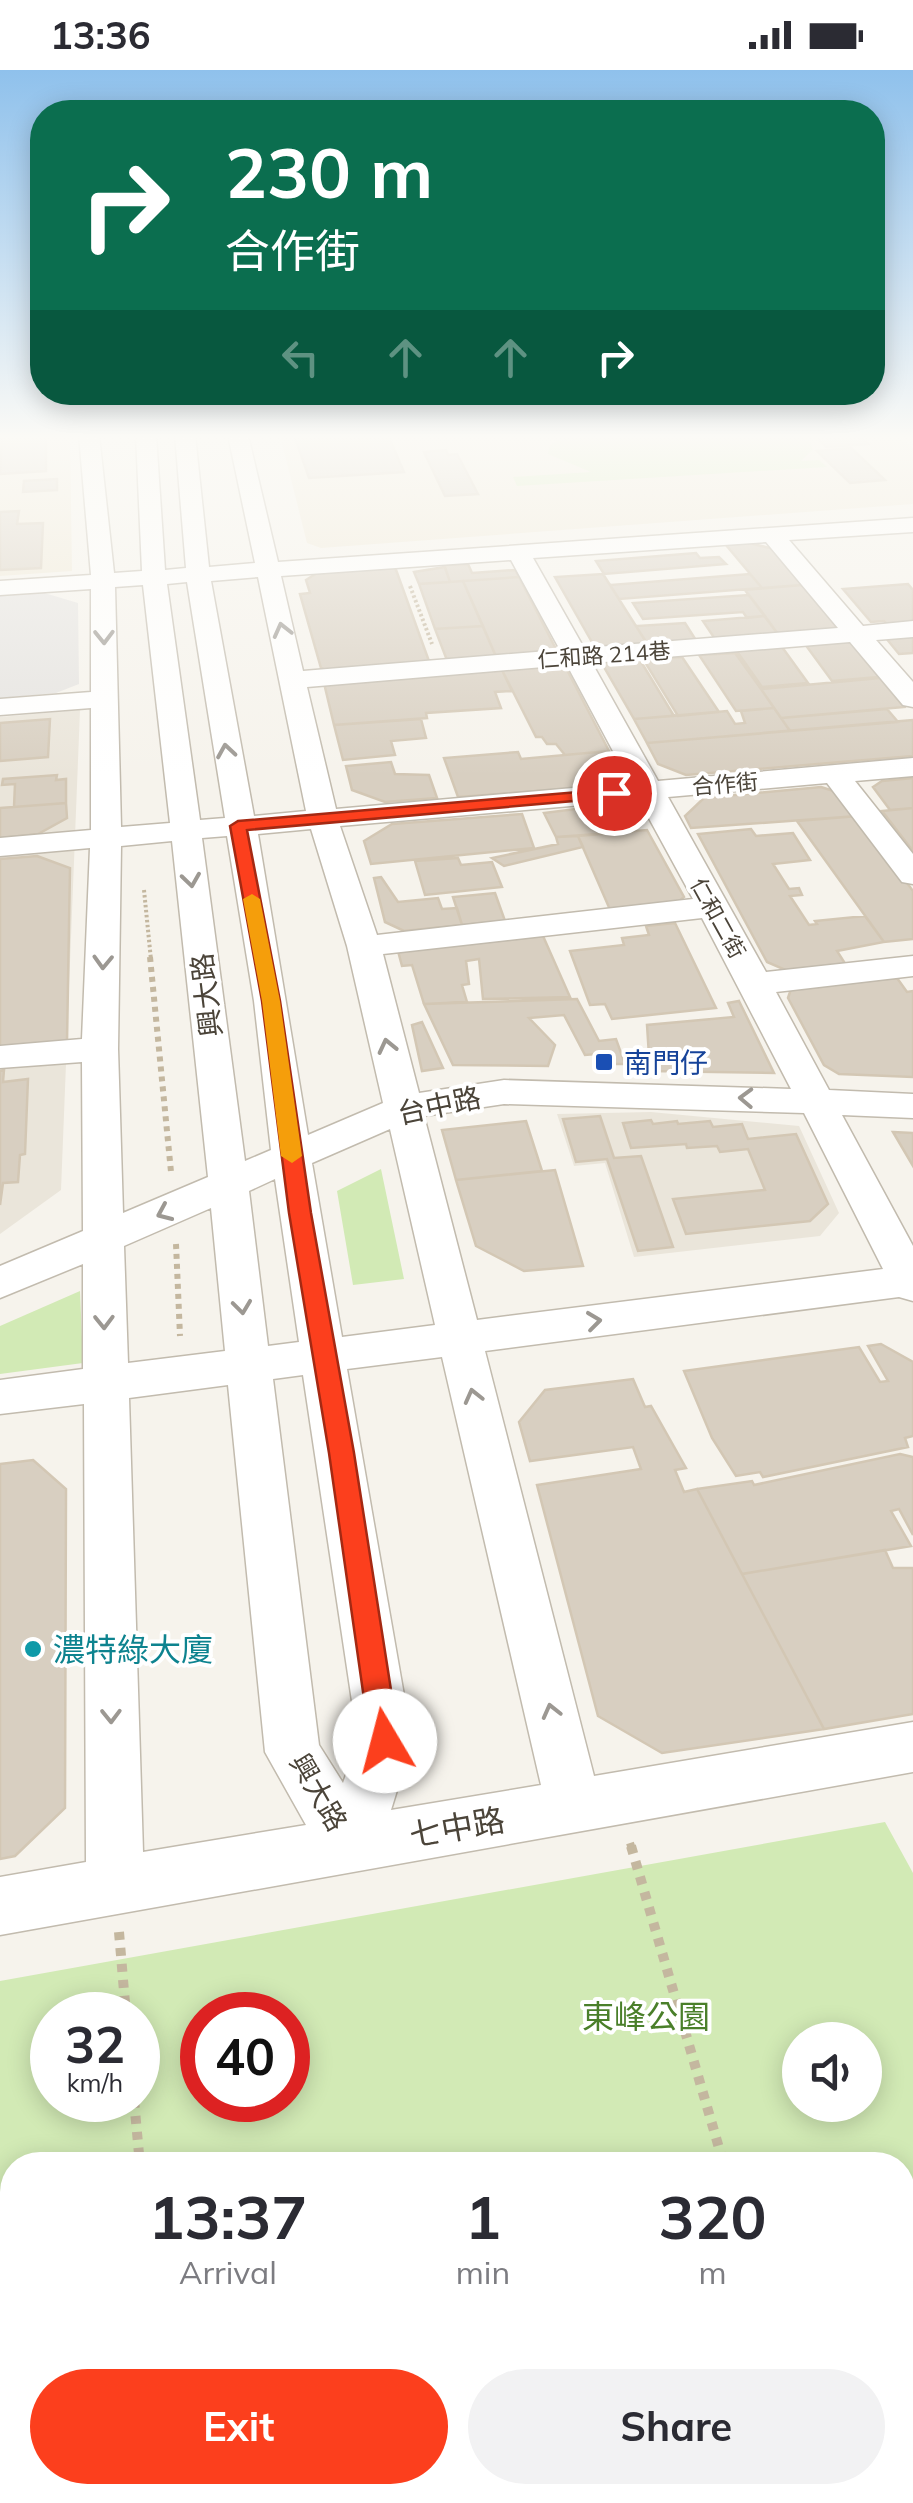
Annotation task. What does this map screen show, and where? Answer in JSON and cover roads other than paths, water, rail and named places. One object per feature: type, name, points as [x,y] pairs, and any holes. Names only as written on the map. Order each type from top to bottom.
[{"type":"street","points":[[100,549],[105,699],[123,836],[100,1049],[115,1886]]},
{"type":"street","name":"興大路","points":[[152,549],[292,1752],[351,1846]]},
{"type":"street","name":"興大路","points":[[196,549],[238,826],[271,1001],[292,1158],[385,1741],[351,1846]]},
{"type":"street","points":[[263,549],[323,819],[364,946],[459,1338],[596,1802]]},
{"type":"street","points":[[0,588],[570,549]]},
{"type":"street","points":[[784,549],[913,699]]},
{"type":"street","name":"仁和二街","points":[[519,552],[755,984],[912,1282]]},
{"type":"street","name":"仁和路 214巷","points":[[294,680],[913,630]]},
{"type":"street","points":[[0,707],[105,699]]},
{"type":"street","name":"合作街","points":[[0,847],[913,767]]},
{"type":"street","points":[[835,774],[913,875]]},
{"type":"street","points":[[364,946],[712,907]]},
{"type":"street","points":[[755,984],[913,966]]},
{"type":"street","points":[[0,1057],[100,1049]]},
{"type":"street","name":"台中路","points":[[0,1283],[402,1109],[458,1096],[593,1092],[913,1106]]},
{"type":"street","points":[[0,1397],[912,1282]]},
{"type":"street","name":"七中路","points":[[0,1906],[913,1747]]},
{"type":"place","name":"南門仔","points":[[604,1062]]},
{"type":"place","name":"濃特綠大廈","points":[[33,1649]]},
{"type":"park label","name":"東峰公園","points":[[646,2016]]}]
